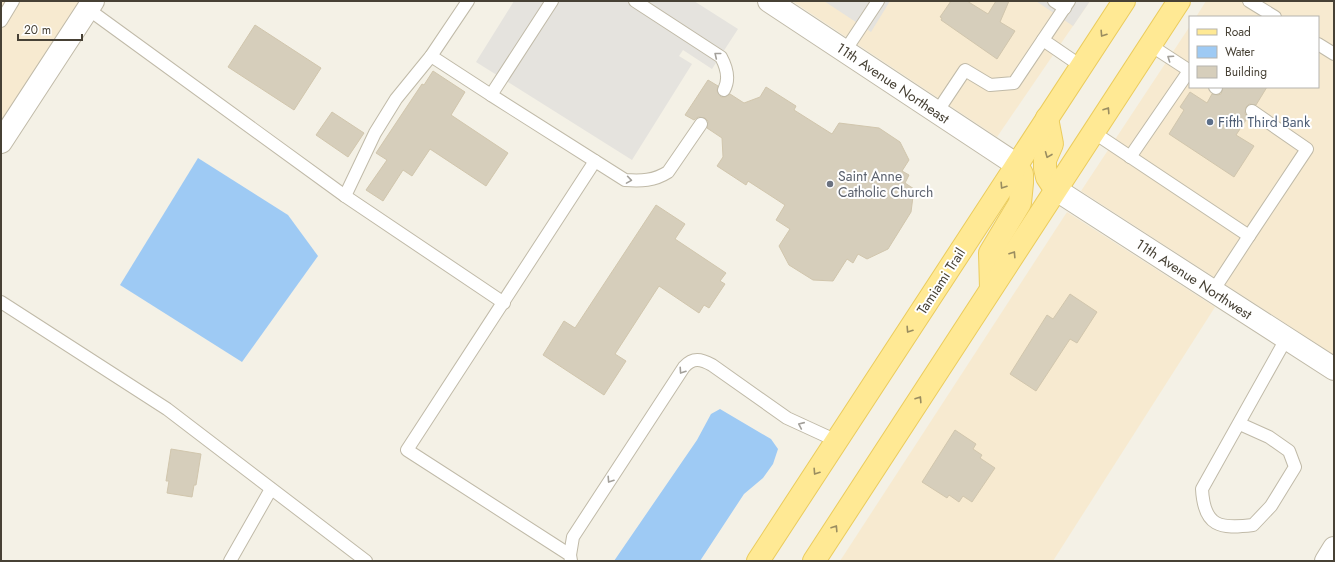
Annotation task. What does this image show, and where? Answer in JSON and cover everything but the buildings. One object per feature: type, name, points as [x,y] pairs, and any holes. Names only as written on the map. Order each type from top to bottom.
[{"type":"main road","name":"Tamiami Trail","points":[[758,561],[1124,1]]},
{"type":"main road","points":[[814,561],[1055,189],[1179,1]]},
{"type":"main road","points":[[1047,118],[1052,144],[1045,160],[1045,168],[1047,177],[1055,189]]},
{"type":"main road","points":[[991,288],[990,253],[1020,203],[1022,179],[1017,165]]},
{"type":"street","name":"11th Avenue Northeast","points":[[769,1],[1017,165]]},
{"type":"street","points":[[1,142],[90,5]]},
{"type":"street","name":"11th Avenue Northwest","points":[[1055,189],[1334,370]]},
{"type":"street","points":[[1326,561],[1334,548]]},
{"type":"lane","points":[[1,20],[14,1]]},
{"type":"lane","points":[[345,196],[375,133],[396,99],[432,56],[468,1]]},
{"type":"lane","points":[[491,95],[552,1]]},
{"type":"lane","points":[[635,1],[721,57],[727,68],[726,85],[724,90]]},
{"type":"lane","points":[[845,51],[878,1]]},
{"type":"lane","points":[[937,112],[965,70],[990,85],[1014,83],[1067,4],[1054,1]]},
{"type":"lane","points":[[1249,1],[1273,16]]},
{"type":"lane","points":[[90,5],[345,196],[504,303]]},
{"type":"lane","points":[[1043,40],[1081,66]]},
{"type":"lane","points":[[1150,45],[1189,70]]},
{"type":"lane","points":[[1319,45],[1334,54]]},
{"type":"lane","points":[[432,56],[625,180],[647,181],[661,176],[674,165],[701,124]]},
{"type":"lane","points":[[1130,157],[1189,72]]},
{"type":"lane","points":[[1213,291],[1307,149],[1252,111]]},
{"type":"lane","points":[[1093,132],[1249,236]]},
{"type":"lane","points":[[595,161],[407,450],[571,558],[573,537],[684,367],[694,360],[702,360],[712,365],[787,418],[837,441]]},
{"type":"lane","points":[[1,302],[167,409],[366,561]]},
{"type":"lane","points":[[1240,424],[1269,437],[1289,451],[1295,467],[1271,506],[1253,525],[1228,528],[1211,520],[1203,504],[1202,489],[1240,424],[1286,339]]},
{"type":"lane","points":[[230,561],[271,489]]},
{"type":"shaded area","points":[[1,1],[80,1],[1,122]]},
{"type":"shaded area","points":[[514,1],[694,1],[738,29],[712,69],[683,50],[679,56],[692,64],[632,160],[476,62]]},
{"type":"shaded area","points":[[792,1],[1090,1],[997,137]]},
{"type":"shaded area","points":[[824,1],[890,1],[871,32]]},
{"type":"shaded area","points":[[1036,1],[1090,1],[1073,26]]},
{"type":"shaded area","points":[[1206,1],[1334,1],[1334,355],[1081,191],[1189,28],[1189,88],[1319,88],[1319,16],[1197,16]]},
{"type":"shaded area","points":[[1067,212],[1215,307],[1053,561],[840,561]]},
{"type":"water","points":[[198,158],[288,215],[318,256],[242,362],[120,285]]},
{"type":"water","points":[[720,409],[771,439],[778,449],[773,464],[763,478],[744,494],[700,561],[614,561],[697,440],[711,414]]},
{"type":"place","name":"Fifth Third Bank","points":[[1210,122]]},
{"type":"place","name":"Saint Anne Catholic Church","points":[[830,184]]}]
